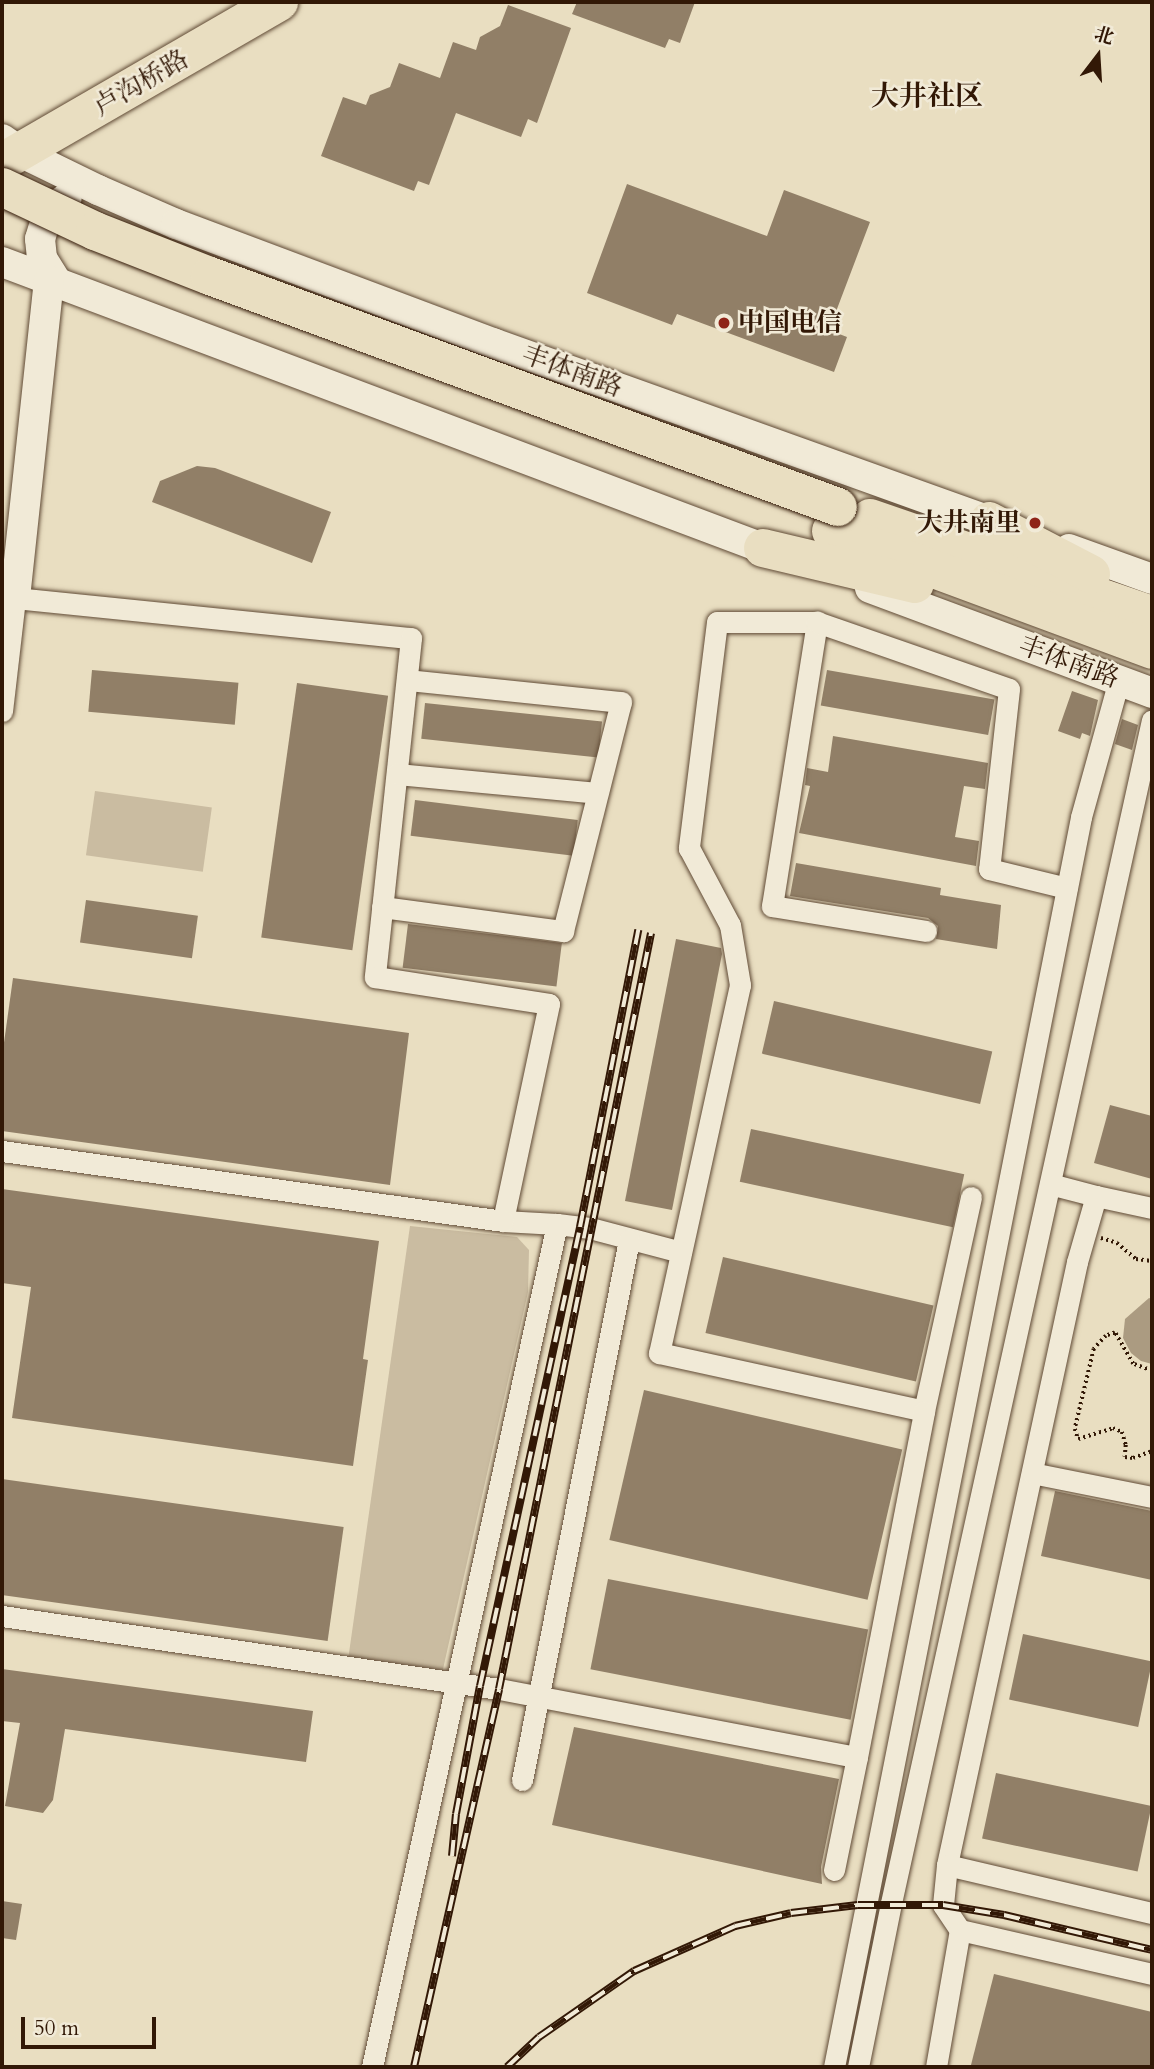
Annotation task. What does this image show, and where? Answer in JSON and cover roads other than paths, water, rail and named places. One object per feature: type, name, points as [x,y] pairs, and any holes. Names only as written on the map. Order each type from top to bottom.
[{"type":"highway","name":"卢沟桥路","points":[[9,151],[279,2]]},
{"type":"highway","name":"丰体南路","points":[[2,187],[95,231],[834,519],[1152,650]]},
{"type":"highway","name":"丰体南路","points":[[2,213],[193,298],[834,519],[1152,615]]},
{"type":"highway","points":[[989,521],[1152,606]]},
{"type":"highway","points":[[763,548],[1080,622]]},
{"type":"street","name":"丰体南路","points":[[9,151],[188,229],[493,343],[1152,579]]},
{"type":"street","points":[[2,710],[8,596],[53,282],[42,258],[40,239],[46,219],[55,206],[80,192],[105,193]]},
{"type":"street","name":"丰体南路","points":[[2,262],[1152,693]]},
{"type":"street","points":[[8,596],[411,638],[374,977],[550,1004],[503,1222]]},
{"type":"street","points":[[924,1411],[659,1353],[740,985],[730,925],[689,848],[717,622],[817,622],[1009,689],[989,869],[1067,888]]},
{"type":"street","points":[[817,622],[772,906],[926,931]]},
{"type":"street","points":[[382,907],[563,931],[621,702],[407,680]]},
{"type":"street","points":[[834,2067],[1081,817],[1119,680]]},
{"type":"street","points":[[858,2067],[891,1903],[1152,720]]},
{"type":"street","points":[[397,774],[597,793]]},
{"type":"street","points":[[2,1151],[503,1222],[590,1228],[681,1252]]},
{"type":"street","points":[[1050,1184],[1152,1208]]},
{"type":"street","points":[[1096,1196],[1085,1235],[947,1865],[943,1905],[960,1930],[1152,1974]]},
{"type":"street","points":[[834,1870],[924,1411],[971,1197]]},
{"type":"street","points":[[372,2067],[556,1224]]},
{"type":"street","points":[[522,1780],[629,1240]]},
{"type":"street","points":[[1032,1473],[1152,1497]]},
{"type":"street","points":[[2,1616],[538,1696],[857,1757]]},
{"type":"street","points":[[947,1865],[1152,1913]]},
{"type":"street","points":[[936,2067],[960,1930]]},
{"type":"railway","points":[[452,1856],[456,1814],[480,1686],[580,1227],[638,930]]},
{"type":"railway","points":[[414,2067],[499,1689],[651,933]]},
{"type":"railway","points":[[507,2067],[539,2037],[634,1971],[735,1926],[791,1913],[858,1905],[943,1905],[1004,1915],[1152,1950]]},
{"type":"place","name":"中国电信","points":[[724,323]]},
{"type":"place","name":"大井南里","points":[[1035,523]]},
{"type":"district","name":"大井社区","points":[[927,96]]}]
